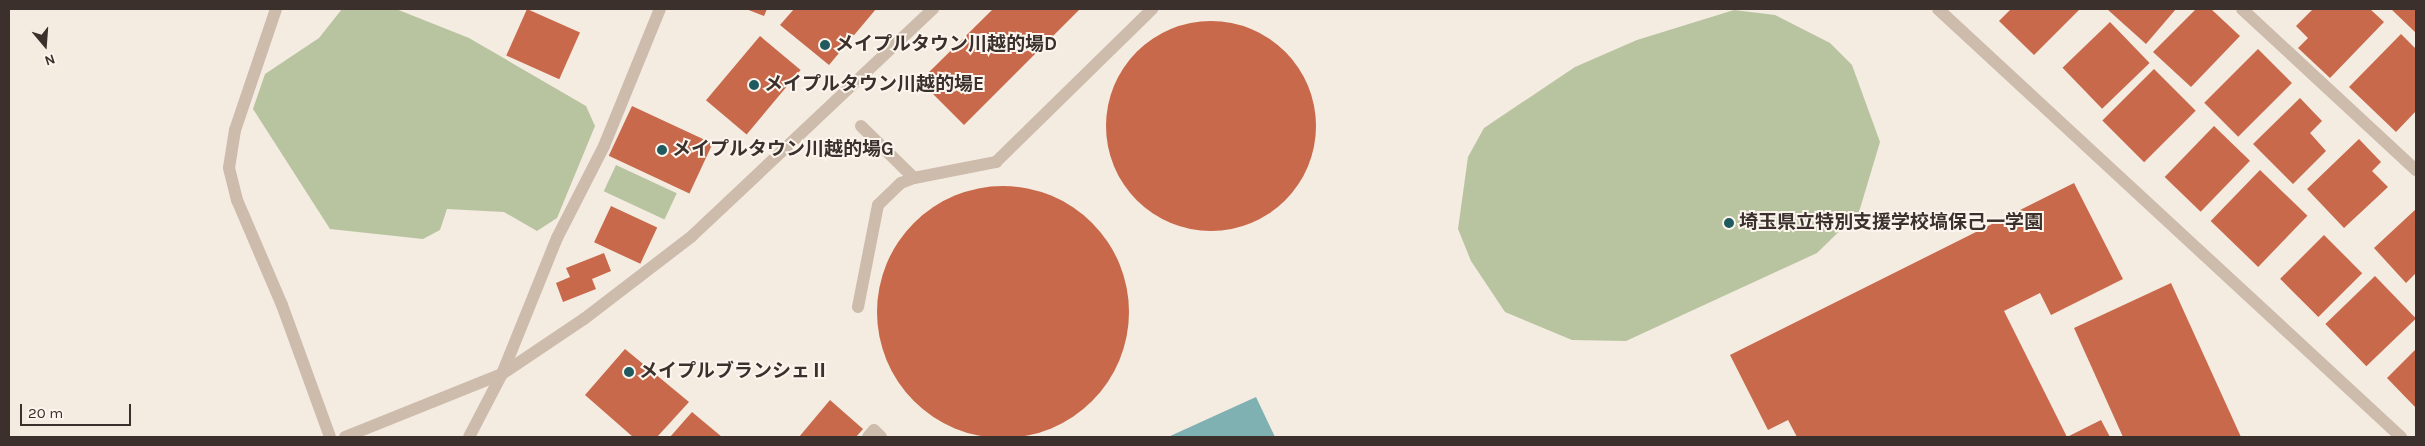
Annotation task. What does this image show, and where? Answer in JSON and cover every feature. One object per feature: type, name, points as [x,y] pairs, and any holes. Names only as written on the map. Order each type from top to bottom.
[{"type":"street","points":[[276,9],[235,130],[229,168],[237,200],[282,306],[330,437]]},
{"type":"street","points":[[469,437],[502,374],[557,238],[604,146],[660,9]]},
{"type":"street","points":[[345,437],[502,374],[584,319],[692,236],[933,9]]},
{"type":"street","points":[[858,307],[878,205],[901,184],[914,178],[996,162],[1152,9]]},
{"type":"street","points":[[2242,9],[2416,170]]},
{"type":"street","points":[[1943,10],[2401,437]]},
{"type":"street","points":[[860,126],[914,178]]},
{"type":"street","points":[[868,437],[874,430],[882,437]]},
{"type":"green space","points":[[342,9],[396,9],[469,38],[586,106],[595,126],[557,218],[537,231],[504,212],[447,209],[440,230],[423,239],[330,229],[253,109],[265,74],[319,38]]},
{"type":"green space","points":[[1734,10],[1775,15],[1830,43],[1852,65],[1880,142],[1859,212],[1817,253],[1626,341],[1572,340],[1505,312],[1471,261],[1458,229],[1468,157],[1484,128],[1575,67],[1637,40]]},
{"type":"green space","points":[[616,165],[677,193],[664,220],[604,191]]},
{"type":"water","points":[[1256,397],[1275,437],[1168,437]]},
{"type":"building","points":[[527,9],[580,33],[559,79],[506,56]]},
{"type":"building","points":[[746,9],[767,9],[764,16]]},
{"type":"building","name":"メイプルタウン川越的場D","points":[[794,9],[876,9],[829,65],[780,25]]},
{"type":"building","points":[[993,9],[1080,9],[964,125],[920,81]]},
{"type":"building","points":[[2011,9],[2080,9],[2034,55],[1999,21]]},
{"type":"building","points":[[2107,9],[2176,9],[2146,44]]},
{"type":"building","points":[[2196,9],[2211,9],[2240,36],[2191,87],[2153,52]]},
{"type":"building","points":[[2313,9],[2370,9],[2384,22],[2330,78],[2298,48],[2308,38],[2296,26]]},
{"type":"building","points":[[2391,9],[2416,9],[2416,33]]},
{"type":"building","points":[[1211,21],[1231,23],[1251,29],[1269,39],[1285,52],[1298,68],[1308,86],[1314,106],[1316,126],[1314,146],[1308,166],[1298,184],[1285,200],[1269,213],[1251,223],[1231,229],[1211,231],[1191,229],[1171,223],[1153,213],[1137,200],[1124,184],[1114,166],[1108,146],[1106,126],[1108,106],[1114,86],[1124,68],[1137,52],[1153,39],[1171,29],[1191,23]]},
{"type":"building","points":[[2110,22],[2150,63],[2102,109],[2063,68]]},
{"type":"building","points":[[2401,34],[2416,49],[2416,111],[2396,132],[2349,87]]},
{"type":"building","name":"メイプルタウン川越的場E","points":[[760,36],[801,70],[747,134],[706,100]]},
{"type":"building","points":[[2258,49],[2292,83],[2238,137],[2204,103]]},
{"type":"building","points":[[2154,69],[2196,111],[2144,162],[2102,121]]},
{"type":"building","points":[[2300,98],[2322,121],[2310,133],[2326,151],[2293,184],[2253,144]]},
{"type":"building","name":"メイプルタウン川越的場G","points":[[632,106],[713,144],[689,193],[609,156]]},
{"type":"building","points":[[2214,126],[2250,161],[2201,212],[2165,177]]},
{"type":"building","points":[[2359,139],[2381,162],[2372,171],[2388,187],[2344,228],[2307,189]]},
{"type":"building","points":[[2260,170],[2307,216],[2258,267],[2211,221]]},
{"type":"building","points":[[2074,183],[2123,279],[2051,315],[2040,293],[2004,311],[2067,437],[1797,437],[1788,420],[1768,430],[1730,355]]},
{"type":"building","points":[[991,186],[1015,186],[1040,191],[1063,201],[1083,214],[1101,232],[1114,252],[1124,275],[1129,300],[1127,337],[1120,360],[1101,392],[1083,410],[1063,423],[1040,433],[1015,438],[991,438],[966,433],[943,423],[923,410],[905,392],[892,372],[882,349],[877,324],[877,300],[882,275],[892,252],[905,232],[923,214],[943,201],[966,191]]},
{"type":"building","points":[[611,206],[657,228],[640,264],[594,242]]},
{"type":"building","points":[[2416,209],[2416,273],[2406,283],[2374,248]]},
{"type":"building","points":[[2324,235],[2362,273],[2318,317],[2280,279]]},
{"type":"building","points":[[604,253],[611,271],[592,279],[596,289],[563,302],[556,283],[570,277],[566,268]]},
{"type":"building","points":[[2375,276],[2416,318],[2366,366],[2325,324]]},
{"type":"building","points":[[2171,283],[2241,437],[2123,437],[2074,328]]},
{"type":"building","name":"メイプルブランシェⅡ","points":[[625,349],[689,402],[657,437],[633,437],[585,395]]},
{"type":"building","points":[[2416,349],[2416,408],[2387,378]]},
{"type":"building","points":[[830,400],[863,429],[856,437],[799,437]]},
{"type":"building","points":[[692,412],[722,437],[670,437]]},
{"type":"building","points":[[2101,420],[2110,437],[2067,437]]},
{"type":"place","name":"メイプルタウン川越的場D","points":[[825,45]]},
{"type":"place","name":"メイプルタウン川越的場E","points":[[754,85]]},
{"type":"place","name":"メイプルタウン川越的場G","points":[[662,150]]},
{"type":"place","name":"埼玉県立特別支援学校塙保己一学園","points":[[1729,223]]},
{"type":"place","name":"メイプルブランシェⅡ","points":[[629,372]]}]
